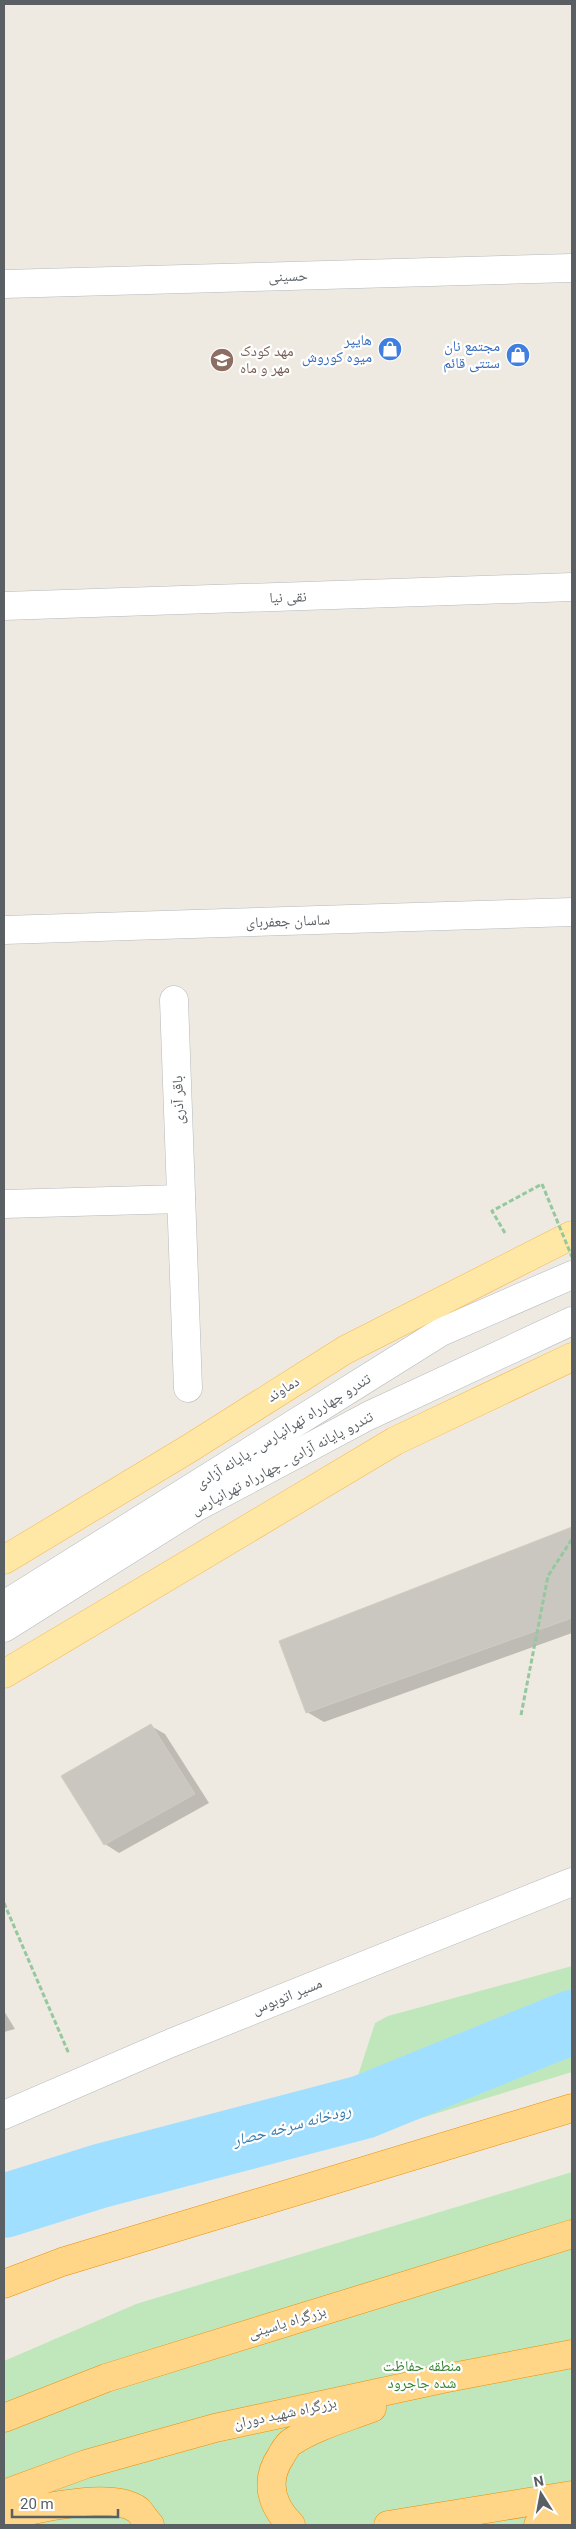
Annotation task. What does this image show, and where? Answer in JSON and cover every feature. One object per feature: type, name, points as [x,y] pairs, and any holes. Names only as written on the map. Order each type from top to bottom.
[{"type":"highway","points":[[4,2284],[62,2262],[572,2108]]},
{"type":"highway","name":"بزرگراه یاسینی","points":[[4,2418],[106,2378],[572,2234]]},
{"type":"highway","name":"بزرگراه شهید دوران","points":[[4,2494],[86,2464],[216,2428],[442,2379],[572,2354]]},
{"type":"highway","points":[[291,2525],[273,2502],[270,2486],[274,2465],[290,2442],[315,2429],[401,2398],[442,2379]]},
{"type":"highway","points":[[388,2525],[572,2495]]},
{"type":"highway","points":[[4,2516],[87,2500],[124,2505],[137,2510],[150,2525]]},
{"type":"highway","points":[[538,2525],[572,2516]]},
{"type":"main road","name":"دماوند","points":[[4,1560],[190,1448],[344,1350],[572,1235]]},
{"type":"main road","points":[[4,1674],[395,1441],[572,1357]]},
{"type":"street","name":"حسینی","points":[[4,284],[572,268]]},
{"type":"street","name":"نقی نیا","points":[[4,606],[572,587]]},
{"type":"street","name":"ساسان جعفربای","points":[[4,930],[572,912]]},
{"type":"street","name":"باقر آذری","points":[[174,1000],[188,1388]]},
{"type":"street","points":[[4,1204],[181,1200]]},
{"type":"street","name":"تندرو چهارراه تهرانپارس ـ پایانه آزادی","points":[[4,1605],[441,1332],[572,1274]]},
{"type":"street","name":"تندرو پایانه آزادی ـ چهارراه تهرانپارس","points":[[4,1628],[195,1508],[368,1416],[572,1321]]},
{"type":"street","name":"مسیر اتوبوس","points":[[4,2115],[171,2042],[572,1882]]},
{"type":"path","points":[[492,1211],[542,1184],[572,1257]]},
{"type":"path","points":[[522,1715],[548,1576],[572,1539]]},
{"type":"path","points":[[4,1903],[81,2082]]},
{"type":"green space","points":[[572,1966],[572,2072],[362,2136],[353,2091],[375,2023],[388,2016]]},
{"type":"green space","name":"منطقه حفاظت شده جاجرود","points":[[572,2172],[572,2525],[4,2525],[4,2361],[136,2304]]},
{"type":"building","points":[[572,1527],[572,1618],[306,1713],[279,1641]]},
{"type":"building","points":[[151,1724],[195,1794],[104,1845],[61,1776]]},
{"type":"waterway","name":"رودخانه سرخه حصار","points":[[4,2206],[100,2176],[363,2107],[572,2022]]},
{"type":"place","name":"هایپر میوه کوروش","points":[[390,349]]},
{"type":"place","name":"مجتمع نان ستتی قائم","points":[[518,355]]},
{"type":"place","name":"مهد کودک مهر و ماه","points":[[222,360]]}]
